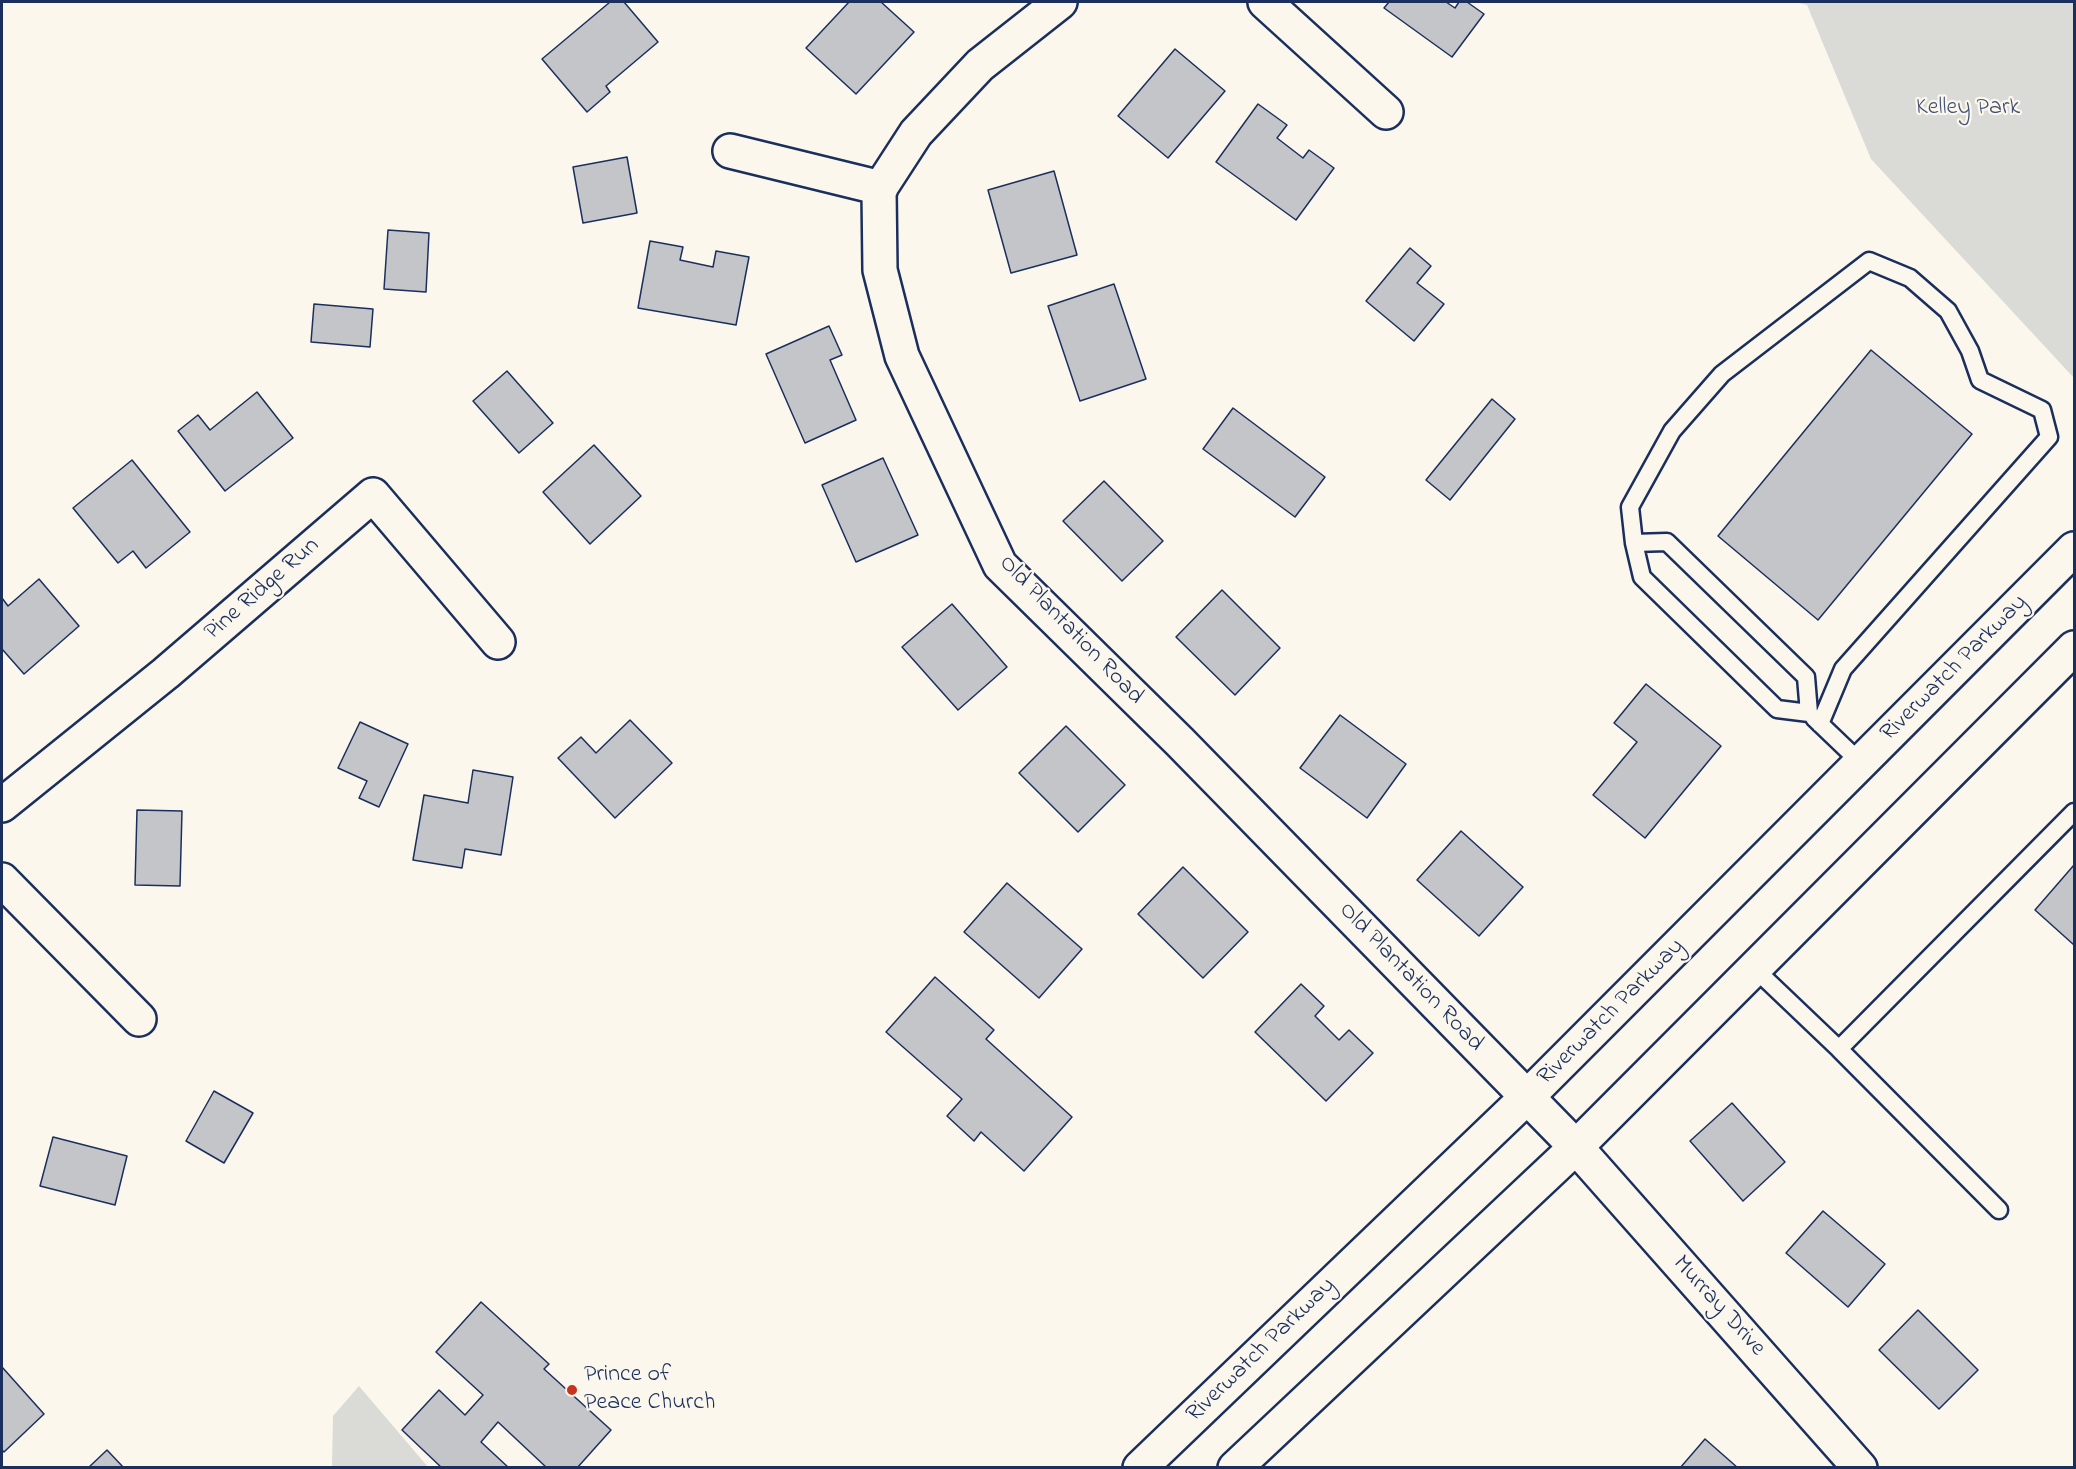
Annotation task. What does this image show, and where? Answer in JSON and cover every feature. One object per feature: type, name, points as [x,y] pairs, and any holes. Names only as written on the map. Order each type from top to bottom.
[{"type":"street","points":[[730,151],[880,188],[915,133],[980,65],[1060,2]]},
{"type":"street","points":[[1265,2],[1386,112]]},
{"type":"street","name":"Old Plantation Road","points":[[880,188],[880,270],[902,356],[1000,565],[1180,742],[1576,1147]]},
{"type":"street","name":"Pine Ridge Run","points":[[2,805],[166,673],[373,495],[498,642]]},
{"type":"street","name":"Riverwatch Parkway","points":[[1140,1467],[1527,1098],[2074,549]]},
{"type":"street","points":[[1236,1467],[1576,1147],[2074,648]]},
{"type":"street","points":[[2,880],[139,1019]]},
{"type":"street","name":"Murray Drive","points":[[1576,1147],[1860,1467]]},
{"type":"lane","points":[[1814,718],[1843,669],[2049,437],[2042,410],[1980,380],[1970,351],[1948,311],[1910,278],[1869,261],[1722,374],[1672,431],[1630,507],[1634,543],[1642,577],[1777,709],[1814,718],[1861,763]]},
{"type":"lane","points":[[1634,543],[1667,542],[1798,669],[1806,677],[1814,718]]},
{"type":"lane","points":[[1839,1049],[2074,812]]},
{"type":"lane","points":[[1754,968],[1839,1049],[1999,1210]]},
{"type":"green space","name":"Kelley Park","points":[[1795,2],[2074,2],[2074,378],[1871,159],[1807,5]]},
{"type":"green space","points":[[359,1386],[428,1467],[332,1467],[333,1416]]},
{"type":"building","points":[[610,2],[624,2],[658,42],[606,86],[610,92],[587,112],[542,59]]},
{"type":"building","points":[[849,2],[881,2],[914,32],[856,94],[806,48]]},
{"type":"building","points":[[1389,2],[1446,2],[1455,8],[1459,2],[1467,2],[1484,14],[1452,57],[1384,8]]},
{"type":"building","points":[[1175,49],[1225,91],[1168,158],[1118,116]]},
{"type":"building","points":[[1258,104],[1287,125],[1277,138],[1303,158],[1309,150],[1334,168],[1296,220],[1216,162]]},
{"type":"building","points":[[627,157],[637,213],[583,223],[573,167]]},
{"type":"building","points":[[1054,171],[1077,255],[1011,273],[988,190]]},
{"type":"building","points":[[388,230],[429,233],[426,292],[384,289]]},
{"type":"building","points":[[650,241],[683,247],[680,260],[713,267],[716,251],[749,257],[736,325],[638,308]]},
{"type":"building","points":[[1410,248],[1431,266],[1417,283],[1444,304],[1414,341],[1366,301]]},
{"type":"building","points":[[1114,284],[1146,379],[1080,401],[1048,306]]},
{"type":"building","points":[[314,304],[373,309],[370,347],[311,342]]},
{"type":"building","points":[[829,326],[842,355],[830,360],[856,420],[805,443],[766,354]]},
{"type":"building","points":[[1871,350],[1972,434],[1818,620],[1718,536]]},
{"type":"building","points":[[507,371],[553,423],[519,453],[473,401]]},
{"type":"building","points":[[257,392],[293,438],[225,491],[178,431],[198,415],[210,430]]},
{"type":"building","points":[[1492,399],[1515,419],[1450,500],[1426,480]]},
{"type":"building","points":[[1233,408],[1325,477],[1295,517],[1203,449]]},
{"type":"building","points":[[594,445],[641,496],[590,544],[543,492]]},
{"type":"building","points":[[883,458],[918,535],[856,562],[822,485]]},
{"type":"building","points":[[132,460],[190,532],[146,568],[133,551],[118,563],[73,508]]},
{"type":"building","points":[[1104,481],[1163,541],[1122,581],[1063,521]]},
{"type":"building","points":[[39,579],[79,626],[24,674],[2,649],[2,598],[8,606]]},
{"type":"building","points":[[1222,590],[1280,648],[1235,695],[1176,637]]},
{"type":"building","points":[[952,604],[1007,667],[958,710],[902,647]]},
{"type":"building","points":[[1646,684],[1721,746],[1645,838],[1593,795],[1637,742],[1614,723]]},
{"type":"building","points":[[1340,715],[1406,764],[1367,818],[1300,768]]},
{"type":"building","points":[[630,720],[672,763],[615,818],[558,758],[581,737],[596,753]]},
{"type":"building","points":[[360,722],[408,744],[379,807],[359,798],[367,781],[338,768]]},
{"type":"building","points":[[1066,726],[1125,785],[1078,832],[1019,773]]},
{"type":"building","points":[[473,770],[513,777],[501,855],[465,849],[462,868],[413,860],[424,795],[468,803]]},
{"type":"building","points":[[137,810],[182,811],[180,886],[135,885]]},
{"type":"building","points":[[1461,831],[1523,887],[1479,936],[1417,880]]},
{"type":"building","points":[[2074,865],[2074,945],[2035,910]]},
{"type":"building","points":[[1183,867],[1248,932],[1203,978],[1138,914]]},
{"type":"building","points":[[1007,883],[1082,949],[1039,998],[964,932]]},
{"type":"building","points":[[935,977],[994,1030],[986,1039],[1072,1117],[1024,1171],[981,1132],[974,1141],[947,1116],[962,1099],[886,1032]]},
{"type":"building","points":[[1301,984],[1324,1006],[1315,1016],[1339,1040],[1349,1030],[1373,1053],[1326,1101],[1255,1032]]},
{"type":"building","points":[[214,1091],[253,1113],[224,1163],[186,1141]]},
{"type":"building","points":[[1732,1103],[1785,1162],[1743,1201],[1690,1141]]},
{"type":"building","points":[[53,1137],[127,1156],[115,1205],[40,1186]]},
{"type":"building","points":[[1823,1211],[1885,1264],[1848,1307],[1786,1253]]},
{"type":"building","points":[[481,1302],[549,1364],[544,1369],[611,1430],[577,1468],[547,1468],[498,1422],[481,1442],[509,1468],[442,1468],[402,1430],[439,1390],[465,1415],[483,1395],[436,1352]]},
{"type":"building","points":[[1918,1310],[1978,1370],[1939,1409],[1879,1350]]},
{"type":"building","points":[[2,1367],[44,1414],[4,1452],[2,1450]]},
{"type":"building","points":[[1705,1439],[1738,1468],[1680,1468]]},
{"type":"building","points":[[107,1450],[124,1468],[88,1468]]},
{"type":"place","name":"Prince of Peace Church","points":[[572,1390]]}]
